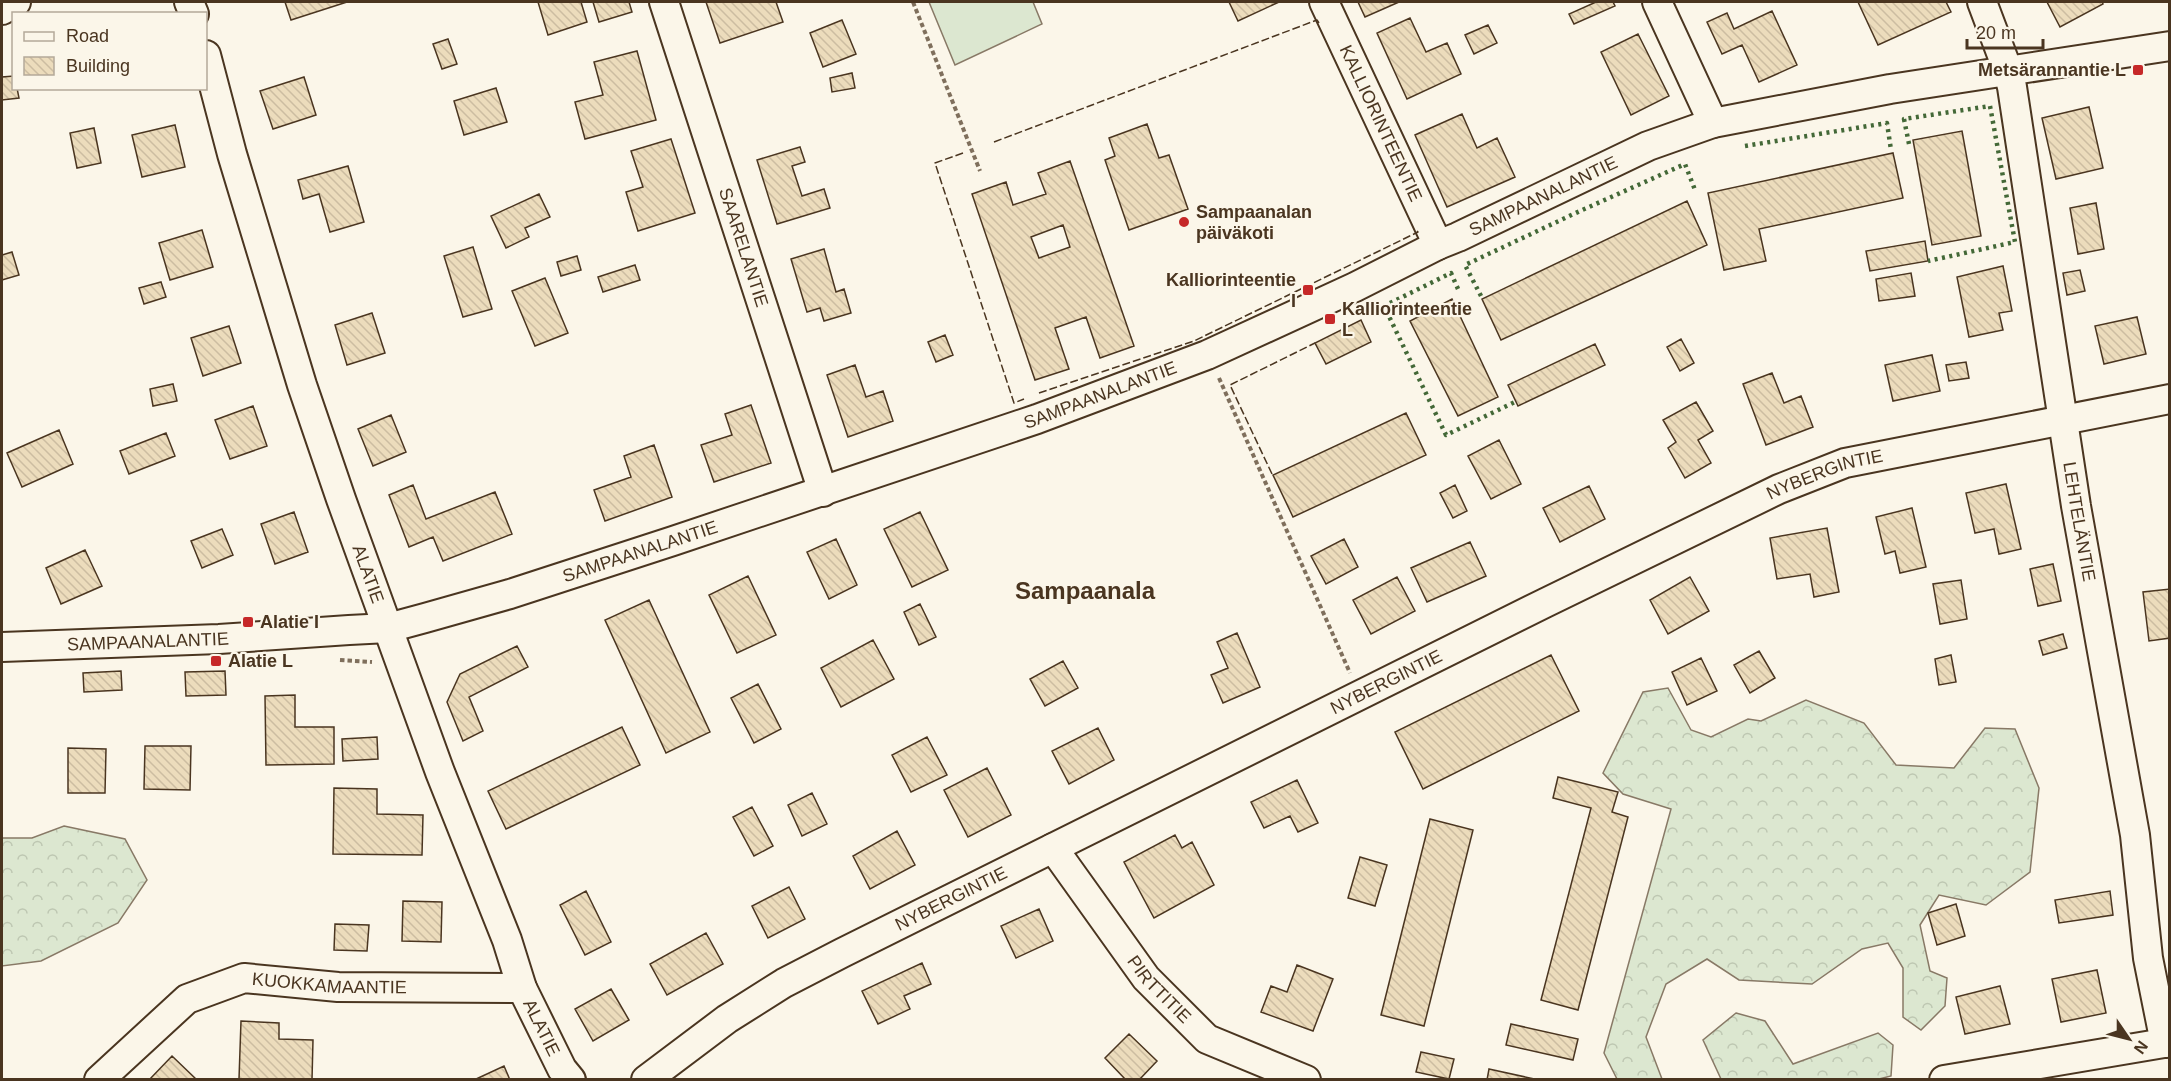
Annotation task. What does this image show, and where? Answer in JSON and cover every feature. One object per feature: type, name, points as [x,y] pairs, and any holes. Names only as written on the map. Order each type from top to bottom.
[{"type":"street","points":[[2,10],[16,2]]},
{"type":"street","name":"SAARELANTIE","points":[[664,2],[823,492]]},
{"type":"street","name":"KALLIORINTEENTIE","points":[[1324,2],[1438,245]]},
{"type":"street","points":[[1657,2],[1713,123]]},
{"type":"street","name":"LEHTELÄNTIE","points":[[1982,2],[2008,70],[2063,422],[2135,835],[2148,958],[2167,1042]]},
{"type":"street","name":"SAMPAANALANTIE","points":[[2,647],[219,639],[388,628],[510,594],[823,492],[1037,419],[1207,355],[1345,292],[1438,245],[1648,147],[1713,123],[1896,88],[2169,46]]},
{"type":"street","name":"ALATIE","points":[[207,59],[232,154],[302,385],[341,499],[440,772],[507,940],[522,988],[562,1069],[571,1080]]},
{"type":"street","name":"NYBERGINTIE","points":[[646,1080],[727,1018],[784,983],[842,952],[1779,489],[1845,464],[2169,399]]},
{"type":"street","name":"PIRTTITIE","points":[[1053,848],[1146,978],[1207,1040],[1306,1080]]},
{"type":"street","name":"KUOKKAMAANTIE","points":[[99,1080],[187,999],[244,978],[338,987],[522,988]]},
{"type":"street","points":[[1944,1080],[2167,1042]]},
{"type":"path","points":[[913,2],[980,171]]},
{"type":"path","points":[[1207,355],[1289,532],[1360,696]]},
{"type":"green space","points":[[929,2],[1033,2],[1042,24],[955,65]]},
{"type":"green space","points":[[1668,688],[1691,730],[1711,737],[1748,719],[1761,721],[1806,700],[1864,723],[1896,765],[1954,768],[1985,728],[2015,729],[2039,788],[2030,872],[1986,905],[1939,895],[1920,925],[1930,971],[1947,978],[1945,1006],[1921,1030],[1903,1017],[1903,968],[1888,943],[1862,949],[1812,984],[1739,980],[1707,959],[1666,984],[1646,1037],[1662,1079],[1617,1079],[1604,1053],[1671,809],[1623,794],[1603,773],[1643,692]]},
{"type":"green space","points":[[64,826],[125,839],[147,880],[118,923],[41,961],[2,966],[2,838],[32,838]]},
{"type":"green space","points":[[1736,1013],[1765,1021],[1793,1064],[1878,1033],[1893,1045],[1891,1076],[1875,1080],[1721,1079],[1703,1040]]},
{"type":"building","points":[[285,2],[347,2],[291,20]]},
{"type":"building","points":[[538,2],[581,2],[587,22],[548,35]]},
{"type":"building","points":[[593,2],[629,2],[632,12],[599,22]]},
{"type":"building","points":[[706,2],[776,2],[783,22],[720,43]]},
{"type":"building","points":[[1229,2],[1279,2],[1238,21]]},
{"type":"building","points":[[1358,2],[1399,2],[1365,17]]},
{"type":"building","points":[[1596,2],[1613,2],[1615,6],[1574,24],[1569,14]]},
{"type":"building","points":[[1858,2],[1946,2],[1951,12],[1878,45]]},
{"type":"building","points":[[2047,2],[2102,2],[2103,4],[2060,27]]},
{"type":"building","points":[[1772,11],[1797,65],[1759,82],[1742,45],[1722,54],[1707,22],[1727,13],[1734,29]]},
{"type":"building","points":[[1410,18],[1426,52],[1447,43],[1461,74],[1407,99],[1377,33]]},
{"type":"building","points":[[842,20],[856,54],[823,67],[810,33]]},
{"type":"building","points":[[1488,25],[1497,43],[1474,54],[1465,35]]},
{"type":"building","points":[[1638,34],[1669,96],[1631,115],[1601,52]]},
{"type":"building","points":[[448,39],[457,64],[442,69],[433,44]]},
{"type":"building","points":[[637,51],[656,120],[585,139],[575,102],[603,95],[594,62]]},
{"type":"building","points":[[852,73],[855,88],[832,92],[830,78]]},
{"type":"building","points":[[12,76],[12,90],[17,90],[19,98],[2,100],[2,77]]},
{"type":"building","points":[[304,77],[316,115],[273,129],[260,91]]},
{"type":"building","points":[[496,88],[507,122],[464,135],[454,101]]},
{"type":"building","points":[[2089,107],[2103,168],[2056,179],[2042,118]]},
{"type":"building","points":[[1462,114],[1477,148],[1497,138],[1515,177],[1447,207],[1415,135]]},
{"type":"building","points":[[1147,124],[1159,158],[1169,155],[1188,209],[1129,230],[1105,160],[1115,156],[1109,138]]},
{"type":"building","points":[[175,125],[185,167],[142,177],[132,135]]},
{"type":"building","points":[[94,128],[101,163],[77,168],[70,133]]},
{"type":"building","points":[[1962,131],[1981,236],[1932,245],[1913,140]]},
{"type":"building","points":[[671,139],[695,213],[638,231],[626,192],[643,187],[631,151]]},
{"type":"building","points":[[800,147],[805,162],[792,166],[802,196],[824,189],[830,208],[777,224],[757,160]]},
{"type":"building","points":[[1893,153],[1903,198],[1759,229],[1766,261],[1724,270],[1708,193]]},
{"type":"building","points":[[1070,161],[1134,346],[1100,358],[1086,317],[1055,328],[1069,369],[1035,380],[972,194],[1006,182],[1013,205],[1046,194],[1038,173]],"holes":[[[1063,225],[1070,247],[1039,258],[1031,237]]]},
{"type":"building","points":[[348,166],[364,222],[330,232],[319,194],[303,199],[298,180]]},
{"type":"building","points":[[539,194],[550,217],[525,228],[529,237],[506,248],[491,216]]},
{"type":"building","points":[[1687,201],[1707,245],[1501,340],[1482,299]]},
{"type":"building","points":[[2096,203],[2104,249],[2078,254],[2070,208]]},
{"type":"building","points":[[202,230],[213,267],[170,280],[159,243]]},
{"type":"building","points":[[1925,241],[1928,261],[1870,271],[1866,251]]},
{"type":"building","points":[[473,247],[492,309],[463,317],[444,256]]},
{"type":"building","points":[[824,249],[836,292],[844,289],[851,313],[824,321],[820,308],[807,312],[791,259]]},
{"type":"building","points":[[12,252],[19,275],[2,280],[2,255]]},
{"type":"building","points":[[577,256],[581,270],[561,276],[557,262]]},
{"type":"building","points":[[635,265],[640,280],[603,292],[598,277]]},
{"type":"building","points":[[2003,266],[2012,311],[1999,313],[2003,330],[1969,337],[1957,277]]},
{"type":"building","points":[[2080,270],[2085,291],[2067,295],[2063,273]]},
{"type":"building","points":[[1911,273],[1915,296],[1879,301],[1876,279]]},
{"type":"building","points":[[545,278],[568,333],[535,346],[512,291]]},
{"type":"building","points":[[161,282],[166,297],[144,304],[139,288]]},
{"type":"building","points":[[1452,299],[1498,397],[1458,416],[1410,321]]},
{"type":"building","points":[[372,313],[385,353],[347,365],[335,325]]},
{"type":"building","points":[[2137,317],[2146,354],[2104,364],[2095,326]]},
{"type":"building","points":[[1361,320],[1371,342],[1326,364],[1315,343]]},
{"type":"building","points":[[229,326],[241,363],[203,376],[191,338]]},
{"type":"building","points":[[945,335],[953,355],[936,362],[928,342]]},
{"type":"building","points":[[1681,339],[1694,363],[1680,371],[1667,347]]},
{"type":"building","points":[[1595,344],[1605,365],[1518,406],[1508,385]]},
{"type":"building","points":[[1932,355],[1940,391],[1893,401],[1885,365]]},
{"type":"building","points":[[1966,362],[1969,378],[1949,381],[1946,365]]},
{"type":"building","points":[[855,365],[866,397],[883,391],[893,421],[848,437],[827,375]]},
{"type":"building","points":[[1772,373],[1784,403],[1801,396],[1813,427],[1766,445],[1743,384]]},
{"type":"building","points":[[173,384],[177,401],[153,406],[150,389]]},
{"type":"building","points":[[1696,402],[1713,431],[1698,440],[1711,463],[1685,478],[1668,448],[1676,442],[1663,420]]},
{"type":"building","points":[[751,405],[771,463],[714,482],[701,445],[732,435],[725,414]]},
{"type":"building","points":[[253,406],[267,446],[230,459],[215,420]]},
{"type":"building","points":[[1406,413],[1426,455],[1293,517],[1273,475]]},
{"type":"building","points":[[391,415],[406,452],[373,466],[358,429]]},
{"type":"building","points":[[59,430],[73,464],[22,487],[7,453]]},
{"type":"building","points":[[166,433],[175,456],[129,474],[120,451]]},
{"type":"building","points":[[1499,440],[1521,484],[1491,499],[1468,456]]},
{"type":"building","points":[[654,445],[672,497],[605,521],[594,490],[631,477],[624,456]]},
{"type":"building","points":[[2006,484],[2021,549],[1999,554],[1994,529],[1975,533],[1966,493]]},
{"type":"building","points":[[413,485],[426,519],[495,492],[512,534],[443,561],[433,537],[409,547],[389,495]]},
{"type":"building","points":[[1455,485],[1467,511],[1453,518],[1440,493]]},
{"type":"building","points":[[1589,486],[1605,519],[1560,542],[1543,508]]},
{"type":"building","points":[[1912,508],[1926,567],[1900,573],[1895,551],[1885,554],[1876,517]]},
{"type":"building","points":[[294,512],[308,552],[275,564],[261,524]]},
{"type":"building","points":[[920,512],[948,570],[912,587],[884,529]]},
{"type":"building","points":[[1827,528],[1839,592],[1814,597],[1810,574],[1777,579],[1770,538]]},
{"type":"building","points":[[222,529],[233,555],[202,568],[191,541]]},
{"type":"building","points":[[836,539],[857,585],[829,599],[807,552]]},
{"type":"building","points":[[1344,539],[1358,567],[1326,584],[1311,556]]},
{"type":"building","points":[[1470,542],[1486,576],[1427,602],[1411,568]]},
{"type":"building","points":[[85,550],[102,586],[61,604],[46,568]]},
{"type":"building","points":[[2053,564],[2061,601],[2038,606],[2030,569]]},
{"type":"building","points":[[748,576],[776,635],[737,653],[709,595]]},
{"type":"building","points":[[1397,577],[1415,611],[1371,634],[1353,600]]},
{"type":"building","points":[[1690,577],[1709,611],[1668,634],[1650,600]]},
{"type":"building","points":[[1961,580],[1967,619],[1940,624],[1933,584]]},
{"type":"building","points":[[2170,589],[2170,638],[2149,641],[2143,592]]},
{"type":"building","points":[[649,600],[710,732],[666,753],[605,620]]},
{"type":"building","points":[[920,604],[936,637],[919,645],[904,612]]},
{"type":"building","points":[[1237,633],[1260,687],[1223,703],[1211,675],[1228,668],[1217,642]]},
{"type":"building","points":[[2063,634],[2067,648],[2043,655],[2039,641]]},
{"type":"building","points":[[873,640],[894,679],[841,707],[821,668]]},
{"type":"building","points":[[517,646],[528,667],[469,697],[483,731],[463,741],[447,702],[460,674]]},
{"type":"building","points":[[1759,651],[1775,678],[1750,693],[1734,665]]},
{"type":"building","points":[[1551,655],[1579,711],[1423,789],[1395,732]]},
{"type":"building","points":[[1951,655],[1956,682],[1939,685],[1935,659]]},
{"type":"building","points":[[1701,658],[1717,691],[1687,705],[1672,672]]},
{"type":"building","points":[[1063,661],[1078,688],[1045,706],[1030,679]]},
{"type":"building","points":[[121,671],[122,690],[84,692],[83,673]]},
{"type":"building","points":[[225,671],[226,695],[186,696],[185,672]]},
{"type":"building","points":[[758,684],[781,729],[754,743],[731,698]]},
{"type":"building","points":[[295,695],[295,727],[334,727],[334,764],[266,765],[265,696]]},
{"type":"building","points":[[622,727],[640,765],[506,829],[488,791]]},
{"type":"building","points":[[1098,728],[1114,760],[1069,784],[1052,751]]},
{"type":"building","points":[[377,737],[378,759],[343,761],[342,739]]},
{"type":"building","points":[[927,737],[947,775],[911,792],[892,755]]},
{"type":"building","points":[[145,746],[191,746],[190,790],[144,789]]},
{"type":"building","points":[[68,748],[106,749],[105,793],[68,793]]},
{"type":"building","points":[[987,768],[1011,815],[968,837],[944,790]]},
{"type":"building","points":[[1558,777],[1618,792],[1612,812],[1628,817],[1578,1010],[1541,1000],[1591,808],[1553,798]]},
{"type":"building","points":[[1297,780],[1318,823],[1298,832],[1290,816],[1264,828],[1251,802]]},
{"type":"building","points":[[334,788],[377,789],[377,814],[423,815],[422,855],[333,854]]},
{"type":"building","points":[[812,793],[827,824],[802,836],[788,805]]},
{"type":"building","points":[[752,807],[773,846],[754,856],[733,817]]},
{"type":"building","points":[[1430,819],[1473,830],[1424,1026],[1381,1015]]},
{"type":"building","points":[[897,831],[915,865],[870,889],[853,856]]},
{"type":"building","points":[[1175,835],[1182,848],[1192,842],[1214,885],[1154,918],[1124,862]]},
{"type":"building","points":[[1360,857],[1387,865],[1375,906],[1348,898]]},
{"type":"building","points":[[789,887],[805,919],[768,938],[752,906]]},
{"type":"building","points":[[586,891],[611,942],[585,955],[560,905]]},
{"type":"building","points":[[2110,891],[2113,915],[2059,923],[2055,900]]},
{"type":"building","points":[[403,901],[442,902],[441,942],[402,941]]},
{"type":"building","points":[[1956,904],[1965,936],[1937,945],[1928,913]]},
{"type":"building","points":[[1039,909],[1053,941],[1016,958],[1001,926]]},
{"type":"building","points":[[335,924],[369,925],[367,951],[334,950]]},
{"type":"building","points":[[706,933],[723,964],[667,995],[650,964]]},
{"type":"building","points":[[922,963],[931,984],[904,996],[910,1009],[878,1024],[862,991]]},
{"type":"building","points":[[1297,965],[1333,979],[1313,1031],[1261,1012],[1271,986],[1287,992]]},
{"type":"building","points":[[2097,970],[2106,1013],[2061,1022],[2052,979]]},
{"type":"building","points":[[2000,986],[2010,1024],[1965,1034],[1956,997]]},
{"type":"building","points":[[611,989],[629,1020],[593,1041],[575,1009]]},
{"type":"building","points":[[241,1021],[279,1023],[279,1039],[313,1040],[312,1080],[239,1079]]},
{"type":"building","points":[[1511,1024],[1578,1039],[1573,1060],[1506,1045]]},
{"type":"building","points":[[1129,1034],[1157,1061],[1139,1080],[1126,1080],[1105,1058]]},
{"type":"building","points":[[1421,1052],[1454,1059],[1449,1079],[1416,1072]]},
{"type":"building","points":[[172,1056],[197,1080],[149,1080]]},
{"type":"building","points":[[504,1066],[510,1080],[474,1080]]},
{"type":"building","points":[[1489,1069],[1539,1080],[1487,1080]]},
{"type":"hedge","points":[[1909,144],[1904,119],[1990,106],[2015,242],[1928,261]]},
{"type":"hedge","points":[[1745,146],[1887,123],[1891,150]]},
{"type":"hedge","points":[[1481,296],[1465,265],[1685,164],[1695,190]]},
{"type":"hedge","points":[[1458,289],[1451,273],[1384,306],[1446,435],[1515,402]]},
{"type":"fence","points":[[994,142],[1317,20],[1319,23]]},
{"type":"fence","points":[[963,153],[935,163],[1014,403],[1024,399]]},
{"type":"fence","points":[[1039,393],[1194,341],[1417,231]]},
{"type":"fence","points":[[1272,474],[1230,385],[1315,343]]},
{"type":"place","name":"Metsärannantie L","points":[[2138,70]]},
{"type":"place","name":"Sampaanalan päiväkoti","points":[[1184,222]]},
{"type":"place","name":"Kalliorinteentie I","points":[[1308,290]]},
{"type":"place","name":"Kalliorinteentie L","points":[[1330,319]]},
{"type":"place","name":"Alatie I","points":[[248,622]]},
{"type":"place","name":"Alatie L","points":[[216,661]]},
{"type":"district","name":"Sampaanala","points":[[1085,590]]}]
